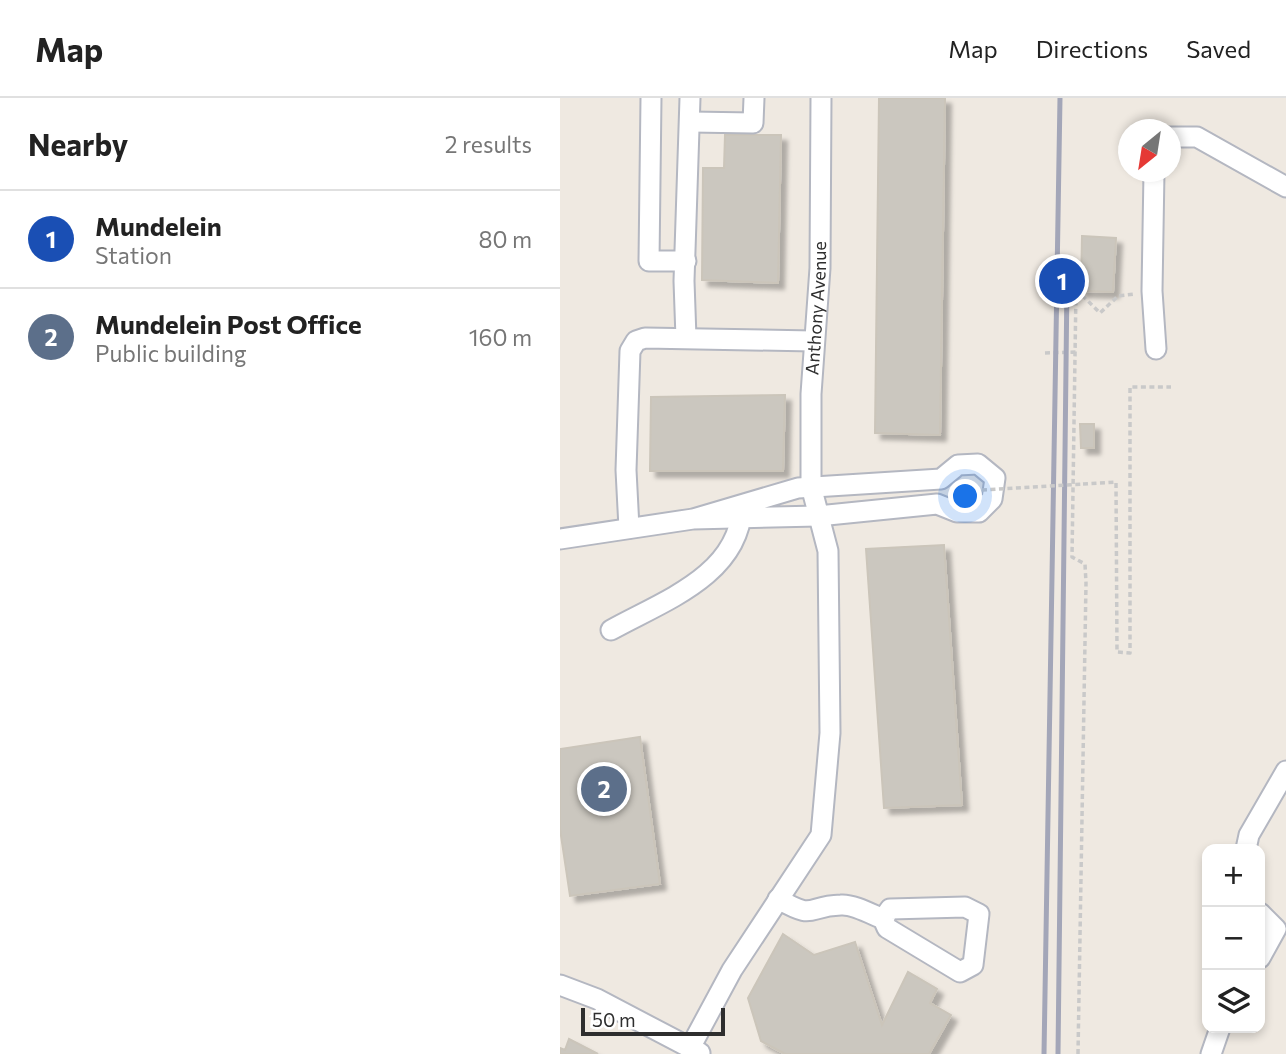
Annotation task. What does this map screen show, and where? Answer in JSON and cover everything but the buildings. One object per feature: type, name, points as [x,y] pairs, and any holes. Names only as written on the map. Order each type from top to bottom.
[{"type":"street","points":[[651,98],[649,261],[686,261]]},
{"type":"street","points":[[686,338],[690,98]]},
{"type":"street","points":[[691,122],[753,123],[754,98]]},
{"type":"street","name":"Anthony Avenue","points":[[695,1051],[732,970],[821,835],[830,733],[828,551],[811,486],[813,341],[820,268],[821,98]]},
{"type":"street","points":[[1181,137],[1197,138],[1286,187]]},
{"type":"street","points":[[1154,182],[1152,291],[1156,349]]},
{"type":"street","points":[[629,528],[626,470],[630,351],[636,341],[645,338],[686,338],[813,341]]},
{"type":"street","points":[[560,539],[742,511],[811,486],[942,478],[958,466],[978,464],[995,478],[992,499],[979,512],[957,512],[937,504],[818,516],[742,511]]},
{"type":"street","points":[[611,630],[705,578],[734,545],[742,511]]},
{"type":"street","points":[[1247,844],[1249,835],[1286,771]]},
{"type":"street","points":[[778,898],[810,913],[842,904],[883,919],[887,928],[960,972],[973,965],[979,914],[965,907],[890,909],[883,919]]},
{"type":"street","points":[[1265,917],[1281,930],[1265,951]]},
{"type":"street","points":[[560,985],[597,999],[695,1051]]},
{"type":"street","points":[[1211,1054],[1218,1033]]},
{"type":"path","points":[[1078,1054],[1086,583],[1085,564],[1072,557],[1076,289],[1100,313],[1118,296],[1152,291]]},
{"type":"path","points":[[1045,353],[1076,352]]},
{"type":"path","points":[[965,491],[1116,482],[1117,652],[1130,653],[1130,387],[1171,387]]},
{"type":"railway","points":[[1044,1054],[1060,98]]},
{"type":"railway","points":[[1058,1054],[1067,281]]},
{"type":"place","name":"Mundelein","points":[[1062,281]]},
{"type":"place","name":"Mundelein Post Office","points":[[604,789]]}]
